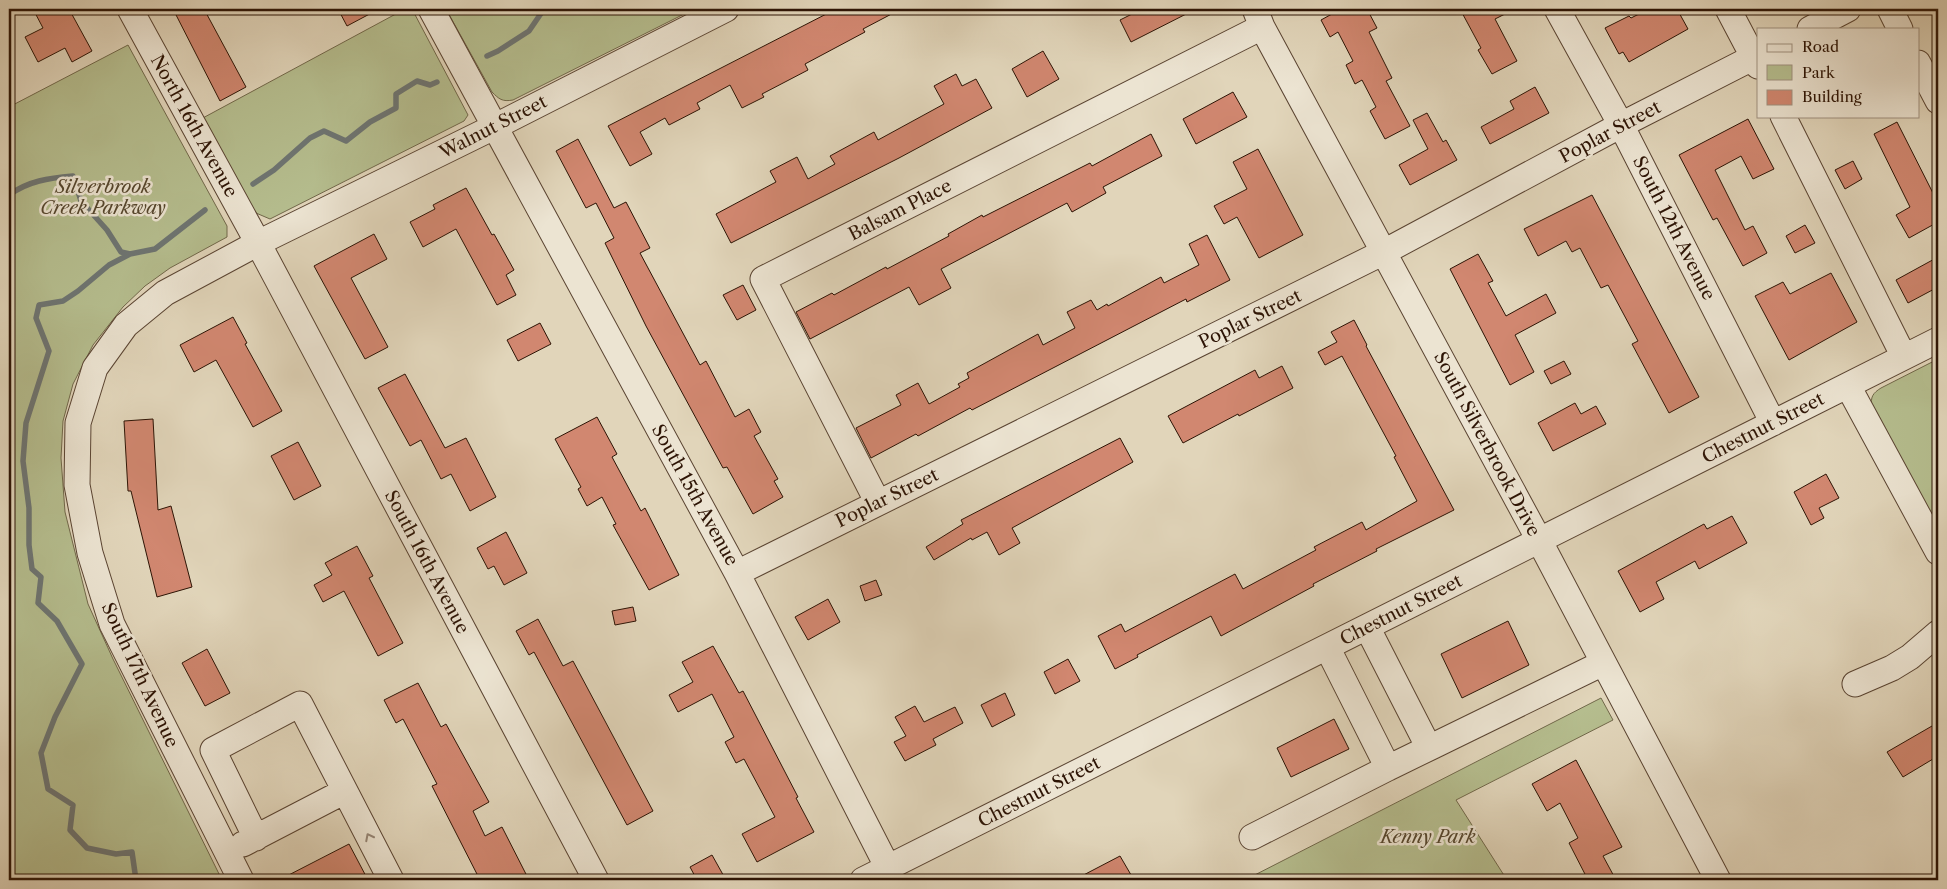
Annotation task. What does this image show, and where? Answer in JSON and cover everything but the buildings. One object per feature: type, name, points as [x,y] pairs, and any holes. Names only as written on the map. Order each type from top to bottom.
[{"type":"street","name":"North 16th Avenue","points":[[130,9],[258,243]]},
{"type":"street","name":"South 15th Avenue","points":[[431,9],[738,573],[888,868]]},
{"type":"street","name":"Walnut Street","points":[[258,243],[494,127],[726,9]]},
{"type":"street","name":"South 12th Avenue","points":[[1557,9],[1621,125],[1774,423]]},
{"type":"street","points":[[1728,9],[1757,59]]},
{"type":"street","points":[[1812,28],[1848,9]]},
{"type":"street","points":[[1890,9],[1900,28]]},
{"type":"street","name":"South Silverbrook Drive","points":[[1258,18],[1539,540],[1718,880]]},
{"type":"street","name":"Balsam Place","points":[[878,503],[763,279],[1258,18]]},
{"type":"street","name":"Poplar Street","points":[[738,573],[1384,252],[1621,125],[1757,59]]},
{"type":"street","points":[[1920,67],[1938,101]]},
{"type":"street","points":[[1784,118],[1904,357]]},
{"type":"street","name":"South 17th Avenue","points":[[241,880],[112,624],[90,553],[77,485],[78,423],[95,368],[126,326],[165,293],[258,243]]},
{"type":"street","name":"South 16th Avenue","points":[[258,243],[596,880]]},
{"type":"street","name":"Chestnut Street","points":[[863,880],[1938,340]]},
{"type":"street","points":[[1848,386],[1938,552]]},
{"type":"street","points":[[1367,627],[1429,748]]},
{"type":"street","points":[[1855,684],[1892,668],[1910,657],[1938,633]]},
{"type":"street","points":[[1327,647],[1388,768]]},
{"type":"street","points":[[1252,837],[1603,663]]},
{"type":"street","points":[[256,838],[213,750],[300,704],[391,880]]},
{"type":"street","points":[[193,785],[223,770]]},
{"type":"street","points":[[227,852],[345,791]]},
{"type":"green space","points":[[405,9],[412,9],[468,115],[464,121],[270,219],[256,213],[201,119]]},
{"type":"green space","points":[[446,9],[694,9],[513,100],[506,101],[492,92]]},
{"type":"green space","name":"Silverbrook Creek Parkway","points":[[128,45],[227,226],[227,237],[170,268],[145,286],[123,307],[93,345],[73,384],[63,421],[61,458],[65,512],[88,604],[113,659],[222,880],[9,880],[9,107]]},
{"type":"green space","points":[[1938,359],[1938,536],[1872,407],[1871,401],[1874,394],[1881,388]]},
{"type":"green space","name":"Kenny Park","points":[[1601,698],[1613,720],[1456,800],[1507,880],[1245,880]]},
{"type":"waterway","points":[[487,56],[529,31],[544,9]]},
{"type":"waterway","points":[[253,184],[274,170],[310,138],[324,131],[346,141],[370,122],[396,108],[396,94],[417,81],[430,85],[437,82]]},
{"type":"waterway","points":[[9,195],[24,186],[39,181],[73,176],[81,201],[107,230],[121,252],[130,254]]},
{"type":"waterway","points":[[136,880],[132,852],[116,854],[87,848],[70,830],[73,805],[48,789],[41,753],[55,717],[82,664],[57,621],[38,603],[41,577],[32,569],[29,545],[29,508],[23,461],[26,423],[49,351],[36,318],[39,305],[63,301],[109,265],[130,254],[155,249],[205,210]]}]
